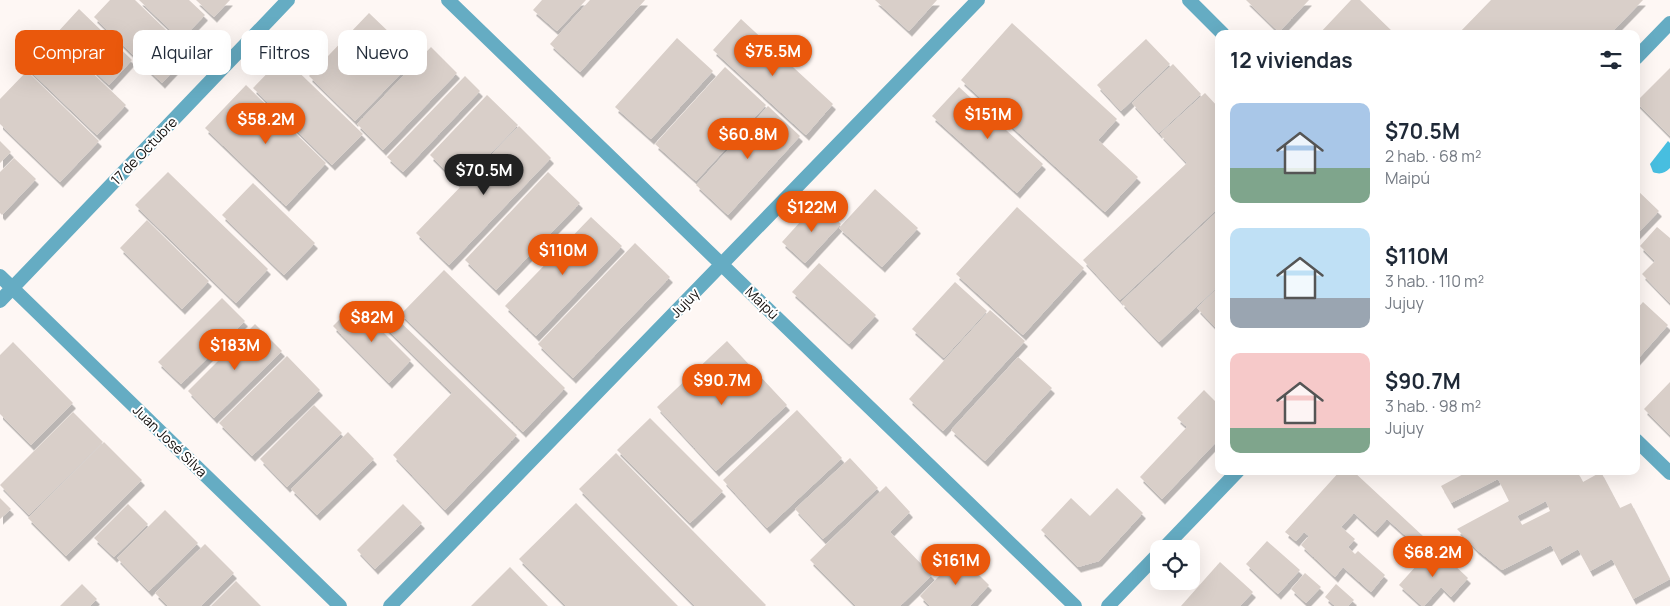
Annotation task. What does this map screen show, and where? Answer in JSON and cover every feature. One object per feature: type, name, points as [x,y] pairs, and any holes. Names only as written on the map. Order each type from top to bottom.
[{"type":"street","name":"17 de Octubre","points":[[0,301],[288,0]]},
{"type":"street","name":"Maipú","points":[[448,0],[1075,606]]},
{"type":"street","name":"Jujuy","points":[[390,606],[978,0]]},
{"type":"street","points":[[1189,0],[1219,30]]},
{"type":"street","points":[[1640,54],[1670,23]]},
{"type":"street","name":"Juan José Silva","points":[[0,276],[340,606]]},
{"type":"street","points":[[1640,444],[1670,473]]},
{"type":"street","points":[[1172,540],[1234,475]]},
{"type":"street","points":[[1108,606],[1150,562]]},
{"type":"water","points":[[1668,141],[1670,143],[1670,168],[1662,173],[1653,172],[1650,164]]},
{"type":"building","points":[[110,0],[135,0],[166,30],[133,30],[133,55],[123,45],[123,30],[107,30],[94,17]]},
{"type":"building","points":[[139,0],[189,0],[205,15],[191,30],[170,30]]},
{"type":"building","points":[[196,0],[230,0],[214,17]]},
{"type":"building","points":[[542,0],[586,0],[557,31],[533,10]]},
{"type":"building","points":[[590,0],[645,0],[580,72],[550,44]]},
{"type":"building","points":[[875,0],[937,0],[909,31]]},
{"type":"building","points":[[1246,0],[1309,0],[1281,30],[1277,30]]},
{"type":"building","points":[[1351,0],[1360,0],[1391,30],[1323,30]]},
{"type":"building","points":[[1491,0],[1643,0],[1614,30],[1462,30]]},
{"type":"building","points":[[79,9],[101,30],[60,30]]},
{"type":"building","points":[[369,13],[387,30],[353,30]]},
{"type":"building","points":[[741,19],[833,104],[806,135],[713,50]]},
{"type":"building","points":[[1012,23],[1117,119],[1098,140],[1138,177],[1105,212],[961,80]]},
{"type":"building","points":[[677,38],[713,71],[651,139],[615,107]]},
{"type":"building","points":[[1146,39],[1170,64],[1121,111],[1097,85]]},
{"type":"building","points":[[338,46],[338,75],[400,75],[355,121],[309,76],[328,75],[328,56]]},
{"type":"building","points":[[431,47],[457,73],[383,150],[357,124],[404,75],[427,75],[427,51]]},
{"type":"building","points":[[123,51],[132,60],[123,70]]},
{"type":"building","points":[[1173,64],[1201,94],[1159,133],[1132,103]]},
{"type":"building","points":[[725,67],[766,105],[696,181],[655,144]]},
{"type":"building","points":[[1670,68],[1670,136],[1640,106],[1640,98]]},
{"type":"building","points":[[23,75],[31,75],[99,141],[60,182],[0,124],[0,99]]},
{"type":"building","points":[[34,75],[95,75],[126,105],[97,135]]},
{"type":"building","points":[[99,75],[118,75],[109,85]]},
{"type":"building","points":[[154,75],[169,75],[162,83]]},
{"type":"building","points":[[266,75],[302,75],[363,134],[332,165],[253,88]]},
{"type":"building","points":[[465,76],[480,91],[403,172],[387,157]]},
{"type":"building","points":[[246,85],[326,163],[286,206],[205,128]]},
{"type":"building","points":[[959,87],[1043,164],[1017,193],[932,116]]},
{"type":"building","points":[[1205,93],[1215,104],[1215,211],[1120,300],[1083,260],[1187,163],[1160,134]]},
{"type":"building","points":[[487,95],[518,125],[460,185],[430,155]]},
{"type":"building","points":[[768,106],[800,136],[728,215],[696,185]]},
{"type":"building","points":[[519,126],[551,158],[449,265],[416,233]]},
{"type":"building","points":[[0,141],[11,152],[0,163]]},
{"type":"building","points":[[14,158],[36,179],[2,215],[0,213],[0,172]]},
{"type":"building","points":[[168,172],[268,269],[236,303],[135,205]]},
{"type":"building","points":[[548,172],[580,203],[496,290],[465,260]]},
{"type":"building","points":[[253,183],[315,243],[284,275],[222,215]]},
{"type":"building","points":[[875,189],[918,228],[882,267],[839,228]]},
{"type":"building","points":[[1640,193],[1659,211],[1640,231]]},
{"type":"building","points":[[818,202],[841,224],[805,263],[782,242]]},
{"type":"building","points":[[1017,207],[1084,268],[1023,335],[956,274]]},
{"type":"building","points":[[1215,214],[1215,289],[1159,342],[1121,302]]},
{"type":"building","points":[[591,217],[622,246],[536,336],[505,306]]},
{"type":"building","points":[[147,220],[209,281],[182,309],[120,248]]},
{"type":"building","points":[[1657,227],[1670,238],[1670,303],[1642,274],[1655,261],[1640,246]]},
{"type":"building","points":[[635,243],[670,277],[573,378],[538,344]]},
{"type":"building","points":[[819,263],[876,315],[849,344],[792,292]]},
{"type":"building","points":[[444,270],[565,388],[523,432],[401,314]]},
{"type":"building","points":[[955,282],[987,311],[944,358],[912,329]]},
{"type":"building","points":[[1215,291],[1215,327],[1197,308]]},
{"type":"building","points":[[222,298],[245,321],[181,384],[158,362]]},
{"type":"building","points":[[1643,302],[1668,325],[1640,356],[1640,305]]},
{"type":"building","points":[[355,304],[411,360],[389,383],[333,326]]},
{"type":"building","points":[[990,310],[1025,341],[943,431],[909,399]]},
{"type":"building","points":[[392,314],[517,435],[445,510],[393,455],[452,393],[382,324]]},
{"type":"building","points":[[255,324],[282,351],[214,418],[188,391]]},
{"type":"building","points":[[727,341],[787,405],[716,471],[657,407]]},
{"type":"building","points":[[13,342],[73,403],[31,445],[0,414],[0,355]]},
{"type":"building","points":[[287,356],[320,390],[252,456],[219,423]]},
{"type":"building","points":[[1018,357],[1052,388],[985,461],[951,430]]},
{"type":"building","points":[[1670,382],[1670,435],[1644,409]]},
{"type":"building","points":[[1204,390],[1215,401],[1215,443],[1162,499],[1140,477],[1187,427],[1177,418]]},
{"type":"building","points":[[314,405],[342,433],[287,487],[260,459]]},
{"type":"building","points":[[797,410],[842,458],[767,528],[723,480]]},
{"type":"building","points":[[73,412],[103,442],[29,515],[0,485]]},
{"type":"building","points":[[650,418],[723,491],[690,523],[617,450]]},
{"type":"building","points":[[348,432],[374,459],[317,515],[291,489]]},
{"type":"building","points":[[104,442],[142,480],[66,556],[28,518]]},
{"type":"building","points":[[616,453],[765,606],[695,606],[579,489]]},
{"type":"building","points":[[850,458],[878,488],[823,539],[795,509]]},
{"type":"building","points":[[1336,475],[1357,475],[1423,536],[1415,544],[1387,519],[1375,532],[1354,513],[1341,527],[1355,539],[1348,547],[1355,554],[1358,551],[1385,575],[1371,592],[1343,567],[1335,577],[1301,545],[1309,536],[1304,532],[1296,541],[1285,532]]},
{"type":"building","points":[[1462,475],[1579,475],[1583,482],[1596,475],[1603,475],[1620,508],[1631,503],[1670,579],[1633,599],[1612,559],[1590,571],[1578,549],[1559,560],[1551,545],[1502,570],[1476,549],[1457,529],[1509,501],[1498,479],[1451,503],[1441,486]],"holes":[[[1546,501],[1550,511],[1522,525],[1517,516]]]},
{"type":"building","points":[[886,486],[910,512],[890,532],[932,575],[900,606],[856,606],[810,560]]},
{"type":"building","points":[[1117,488],[1143,513],[1099,561],[1078,567],[1041,530],[1071,498],[1090,516]]},
{"type":"building","points":[[0,498],[11,509],[0,519]]},
{"type":"building","points":[[576,503],[678,606],[566,606],[519,559]]},
{"type":"building","points":[[128,504],[148,524],[114,557],[94,538]]},
{"type":"building","points":[[403,504],[422,523],[375,569],[357,550]]},
{"type":"building","points":[[165,510],[198,543],[149,591],[117,558]]},
{"type":"building","points":[[1267,541],[1300,570],[1278,594],[1246,564]]},
{"type":"building","points":[[205,544],[234,573],[201,606],[168,606],[155,593]]},
{"type":"building","points":[[1434,546],[1468,578],[1451,597],[1441,587],[1422,606],[1399,585]]},
{"type":"building","points":[[959,555],[989,585],[970,606],[930,606],[920,596]]},
{"type":"building","points":[[1220,562],[1253,592],[1240,606],[1181,606],[1195,590],[1200,590],[1200,585]]},
{"type":"building","points":[[510,567],[548,606],[471,606]]},
{"type":"building","points":[[1305,573],[1321,587],[1306,603],[1291,589]]},
{"type":"building","points":[[236,581],[261,606],[211,606]]},
{"type":"building","points":[[82,584],[97,599],[90,606],[60,606]]},
{"type":"building","points":[[1336,584],[1354,600],[1348,606],[1335,606],[1325,597]]}]
